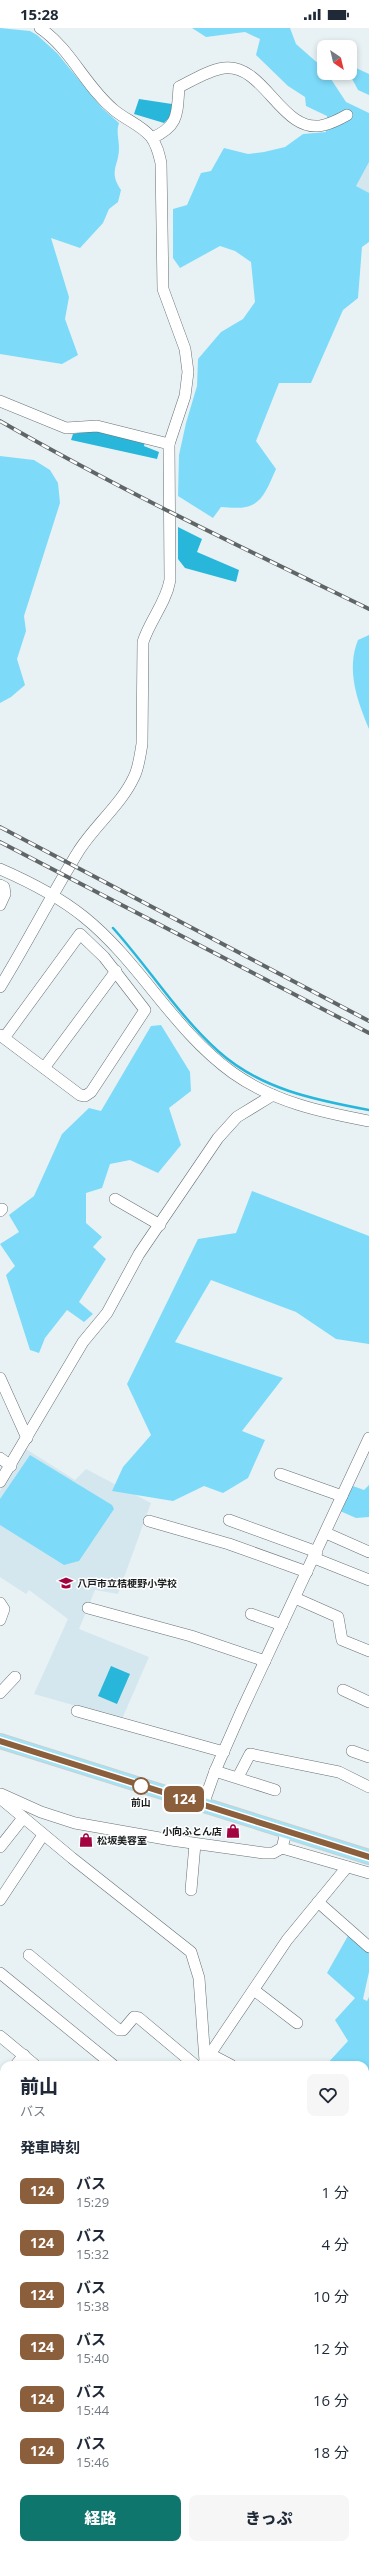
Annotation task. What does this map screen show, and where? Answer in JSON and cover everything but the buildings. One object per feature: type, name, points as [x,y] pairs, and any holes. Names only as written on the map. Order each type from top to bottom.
[{"type":"main road","points":[[0,1741],[369,1857]]},
{"type":"street","points":[[0,987],[89,835],[120,798],[134,777],[139,761],[142,744],[143,642],[148,626],[168,593],[170,580],[169,444],[185,396],[188,372],[185,349],[163,289],[161,163],[158,149],[152,138],[139,126],[114,110],[56,39],[40,28]]},
{"type":"street","points":[[152,138],[171,126],[176,119],[179,87],[213,71],[226,68],[237,70],[259,83],[288,114],[304,123],[312,126],[324,125],[347,115]]},
{"type":"street","points":[[0,401],[66,428],[97,426],[169,444]]},
{"type":"street","points":[[0,869],[53,895],[85,918],[104,936],[190,1037],[234,1073],[273,1095],[302,1107],[369,1121]]},
{"type":"street","points":[[0,885],[4,887],[5,894],[0,905]]},
{"type":"street","points":[[80,934],[116,971],[145,1010],[92,1092],[85,1096],[80,1095],[2,1037],[80,934]]},
{"type":"street","points":[[44,1068],[116,971]]},
{"type":"street","points":[[0,1482],[11,1466],[75,1354],[107,1313],[140,1254],[218,1138],[237,1117],[273,1095]]},
{"type":"street","points":[[115,1199],[160,1225]]},
{"type":"street","points":[[0,1378],[27,1438]]},
{"type":"street","points":[[204,1805],[215,1771],[369,1438]]},
{"type":"street","points":[[0,1458],[11,1466]]},
{"type":"street","points":[[280,1474],[342,1496]]},
{"type":"street","points":[[229,1520],[315,1555],[369,1580]]},
{"type":"street","points":[[149,1521],[229,1544],[307,1572]]},
{"type":"street","points":[[326,1533],[369,1552]]},
{"type":"street","points":[[295,1598],[338,1617],[342,1640],[369,1651]]},
{"type":"street","points":[[0,1603],[4,1609],[0,1620]]},
{"type":"street","points":[[88,1608],[191,1636],[265,1661]]},
{"type":"street","points":[[251,1614],[282,1624]]},
{"type":"street","points":[[0,1693],[15,1677]]},
{"type":"street","points":[[343,1690],[369,1702]]},
{"type":"street","points":[[77,1711],[224,1752]]},
{"type":"street","points":[[352,1751],[369,1757]]},
{"type":"street","points":[[238,1777],[250,1754],[339,1772],[369,1787]]},
{"type":"street","points":[[215,1771],[238,1777],[275,1790]]},
{"type":"street","points":[[0,1794],[41,1812],[75,1823],[195,1844],[264,1853],[273,1853],[282,1848],[369,1873]]},
{"type":"street","points":[[0,1798],[43,1835],[191,1952],[199,1978],[203,2061]]},
{"type":"street","points":[[0,1847],[23,1818]]},
{"type":"street","points":[[282,1848],[286,1832]]},
{"type":"street","points":[[0,1900],[43,1835]]},
{"type":"street","points":[[191,1890],[195,1844]]},
{"type":"street","points":[[203,2061],[254,1990],[287,1940],[347,1867]]},
{"type":"street","points":[[318,1902],[369,1947]]},
{"type":"street","points":[[29,1955],[119,2030],[123,2030],[134,2017],[139,2018],[203,2061]]},
{"type":"street","points":[[0,1973],[108,2061]]},
{"type":"street","points":[[254,1990],[297,2023]]},
{"type":"street","points":[[0,2036],[31,2061]]},
{"type":"street","points":[[19,2061],[24,2055]]},
{"type":"shaded area","points":[[0,28],[30,31],[37,35],[57,53],[102,108],[119,123],[119,154],[115,169],[115,178],[121,190],[118,202],[109,209],[103,223],[80,248],[51,238],[69,297],[65,319],[78,355],[62,364],[0,354]]},
{"type":"shaded area","points":[[192,28],[290,28],[296,44],[317,62],[317,80],[332,80],[346,102],[369,113],[369,162],[356,186],[369,193],[369,242],[362,247],[358,298],[343,310],[311,383],[279,383],[256,441],[276,469],[267,489],[258,502],[244,507],[221,507],[213,518],[178,496],[179,455],[186,423],[197,386],[198,359],[221,332],[243,319],[255,302],[251,262],[235,251],[220,246],[180,268],[173,258],[173,209],[187,205],[201,173],[211,171],[224,148],[248,154],[285,147],[303,134],[326,132],[327,116],[306,106],[305,97],[288,86],[256,55],[260,39],[245,32],[206,37]]},
{"type":"shaded area","points":[[357,68],[369,74],[369,95],[358,90],[353,80],[357,80]]},
{"type":"shaded area","points":[[139,99],[172,104],[170,117],[164,123],[134,114]]},
{"type":"shaded area","points":[[369,157],[369,194],[354,187]]},
{"type":"shaded area","points":[[96,430],[145,442],[144,446],[159,452],[157,459],[71,440],[73,434]]},
{"type":"shaded area","points":[[0,456],[34,460],[50,470],[58,483],[60,503],[24,616],[26,631],[17,659],[25,685],[11,697],[0,703]]},
{"type":"shaded area","points":[[178,527],[202,539],[197,552],[239,570],[236,582],[185,568],[178,559]]},
{"type":"shaded area","points":[[369,635],[369,729],[354,685],[353,662],[358,640]]},
{"type":"shaded area","points":[[161,1025],[190,1072],[191,1091],[169,1108],[181,1145],[158,1173],[130,1160],[110,1164],[102,1188],[86,1193],[86,1223],[102,1237],[93,1247],[106,1259],[79,1302],[93,1314],[84,1322],[67,1310],[45,1338],[39,1353],[30,1350],[6,1275],[15,1266],[0,1244],[19,1232],[9,1215],[34,1196],[62,1134],[89,1108],[101,1111],[151,1026]]},
{"type":"shaded area","points":[[252,1191],[369,1236],[369,1344],[336,1339],[296,1312],[211,1280],[175,1342],[283,1378],[242,1431],[265,1440],[248,1478],[223,1493],[204,1486],[173,1501],[112,1491],[123,1467],[151,1435],[127,1384],[198,1239],[236,1233]]},
{"type":"shaded area","name":"八戸市立桔梗野小学校","points":[[26,1449],[75,1480],[86,1469],[151,1503],[118,1594],[95,1590],[79,1629],[149,1657],[122,1719],[34,1694],[68,1619],[29,1590],[26,1594],[0,1577],[0,1491]]},
{"type":"shaded area","points":[[30,1455],[112,1505],[114,1509],[79,1561],[64,1565],[0,1525],[0,1499]]},
{"type":"shaded area","points":[[369,1485],[369,1517],[356,1518],[340,1511],[353,1486],[364,1490]]},
{"type":"shaded area","points":[[111,1666],[130,1674],[117,1704],[98,1696]]},
{"type":"shaded area","points":[[349,1934],[369,1952],[369,1972],[363,1999],[367,2001],[369,1997],[369,2061],[330,2061],[348,2041],[335,2020],[355,1998],[327,1973]]},
{"type":"waterway","points":[[113,928],[203,1037],[234,1064],[270,1084],[289,1091],[329,1102],[369,1110]]},
{"type":"railway","points":[[0,421],[137,495],[369,609]]},
{"type":"railway","points":[[0,827],[369,1021]]},
{"type":"railway","points":[[0,842],[369,1033]]},
{"type":"bus line","name":"124","points":[[0,1741],[369,1857]]},
{"type":"place","name":"八戸市立桔梗野小学校","points":[[66,1583]]},
{"type":"place","name":"前山","points":[[141,1786]]},
{"type":"place","name":"小向ふとん店","points":[[233,1831]]},
{"type":"place","name":"松坂美容室","points":[[86,1840]]}]
